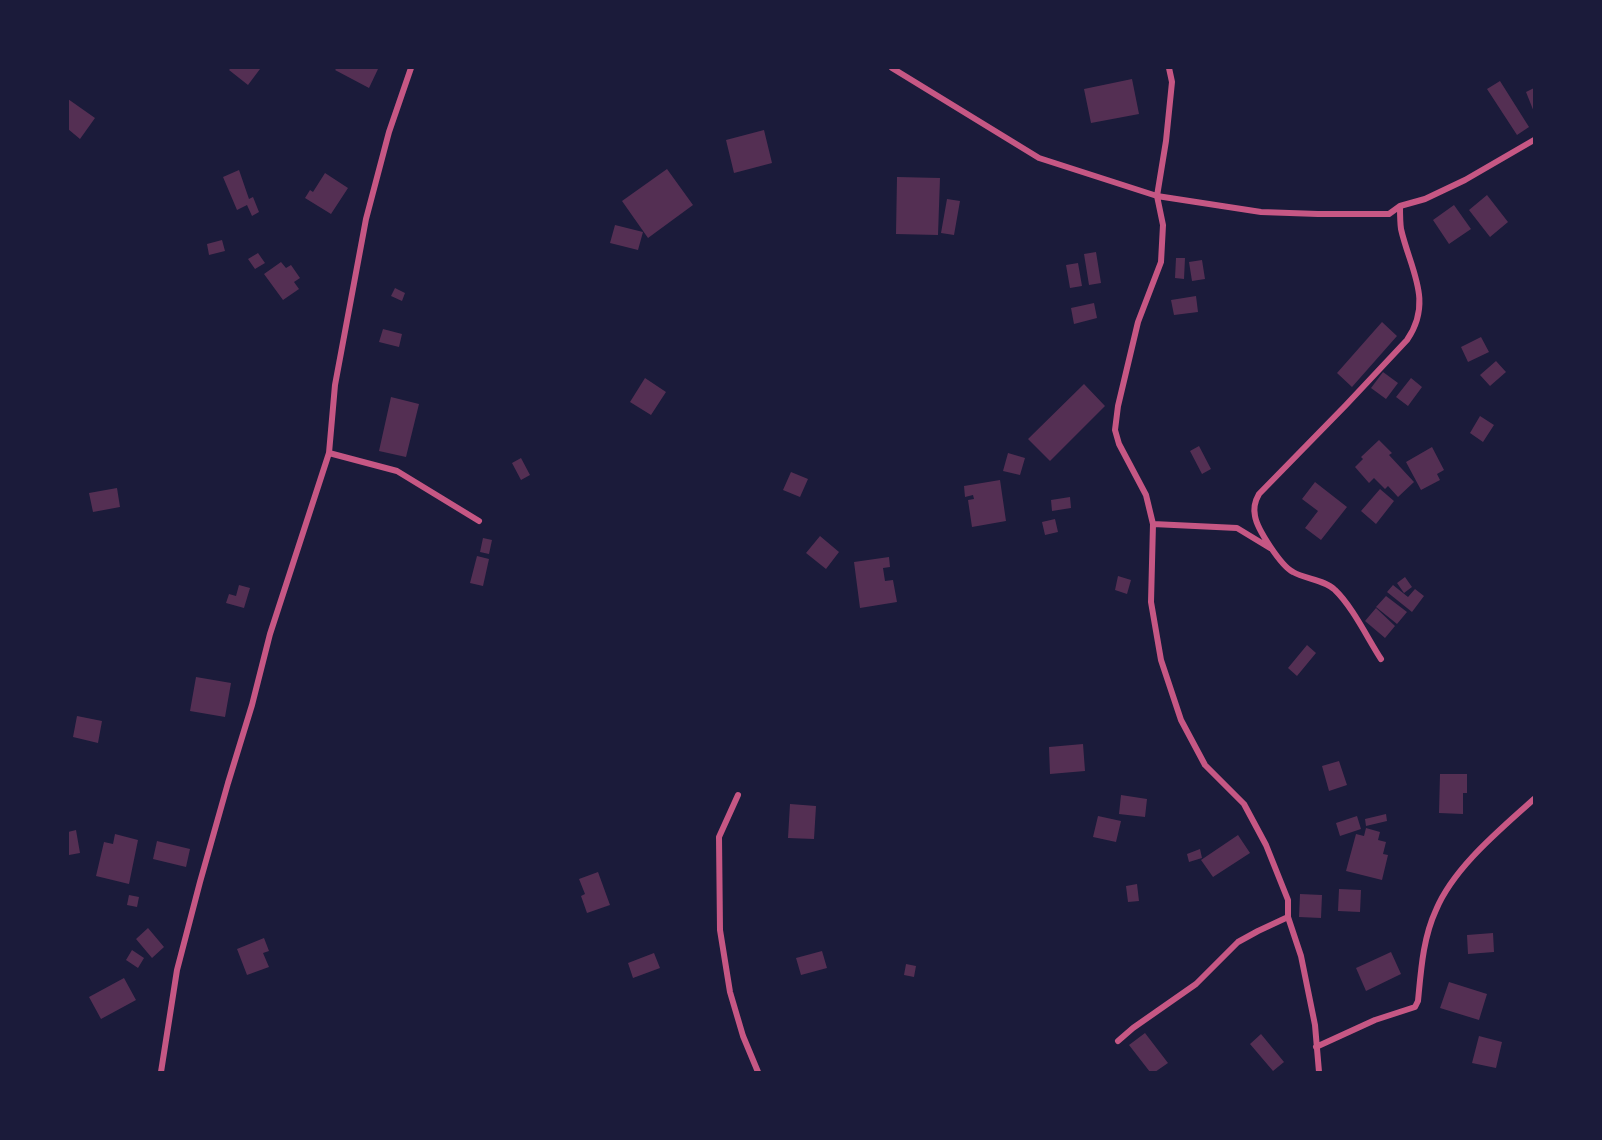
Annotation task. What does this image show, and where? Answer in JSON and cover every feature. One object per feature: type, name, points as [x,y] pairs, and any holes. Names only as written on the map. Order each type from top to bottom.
[{"type":"street","points":[[161,1072],[177,970],[197,893],[252,705],[270,634],[329,453],[335,385],[366,219],[389,132],[411,68]]},
{"type":"street","points":[[892,68],[1039,158],[1157,196],[1261,212],[1389,214],[1400,206],[1425,200],[1534,140]]},
{"type":"street","points":[[1169,68],[1172,82],[1157,196],[1163,225],[1161,262],[1138,322],[1118,406],[1115,430],[1119,444],[1146,495],[1153,524],[1150,602],[1161,660],[1181,720],[1205,765],[1244,804],[1266,845],[1288,900],[1288,917],[1301,956],[1315,1025],[1318,1072]]},
{"type":"street","points":[[1381,659],[1334,588],[1292,572],[1286,567],[1260,530],[1254,509],[1259,494],[1407,340],[1419,318],[1420,302],[1413,263],[1400,227],[1400,206]]},
{"type":"street","points":[[329,453],[397,471],[478,521]]},
{"type":"street","points":[[1153,524],[1238,528],[1274,550]]},
{"type":"street","points":[[738,795],[719,837],[720,930],[730,992],[743,1036],[758,1072]]},
{"type":"street","points":[[1316,1047],[1375,1020],[1415,1007],[1418,1001],[1425,947],[1437,907],[1472,857],[1534,799]]},
{"type":"street","points":[[1118,1041],[1196,984],[1238,942],[1288,917]]},
{"type":"building","points":[[231,68],[260,69],[248,85],[229,70]]},
{"type":"building","points":[[337,68],[378,69],[369,88],[335,70]]},
{"type":"building","points":[[1132,79],[1139,114],[1091,123],[1084,89]]},
{"type":"building","points":[[1500,81],[1529,127],[1517,135],[1487,89]]},
{"type":"building","points":[[1534,88],[1534,112],[1526,92]]},
{"type":"building","points":[[68,99],[95,118],[80,139],[68,129]]},
{"type":"building","points":[[764,130],[772,163],[734,173],[726,140]]},
{"type":"building","points":[[667,169],[693,205],[648,238],[622,201]]},
{"type":"building","points":[[239,170],[249,199],[253,197],[259,212],[252,216],[247,205],[237,210],[223,177]]},
{"type":"building","points":[[325,173],[348,188],[331,214],[305,198],[310,190],[313,192]]},
{"type":"building","points":[[897,177],[940,178],[938,235],[896,234]]},
{"type":"building","points":[[1487,195],[1508,222],[1490,237],[1469,210]]},
{"type":"building","points":[[947,199],[960,201],[954,235],[941,233]]},
{"type":"building","points":[[1454,205],[1471,229],[1449,244],[1433,220]]},
{"type":"building","points":[[615,225],[643,232],[638,250],[610,243]]},
{"type":"building","points":[[222,240],[225,251],[209,255],[207,244]]},
{"type":"building","points":[[1096,252],[1101,283],[1089,285],[1084,254]]},
{"type":"building","points":[[258,253],[265,263],[255,269],[248,259]]},
{"type":"building","points":[[1176,258],[1185,258],[1184,279],[1175,278]]},
{"type":"building","points":[[1202,260],[1205,279],[1192,281],[1189,262]]},
{"type":"building","points":[[281,262],[286,268],[291,265],[300,278],[294,282],[299,289],[283,300],[264,274]]},
{"type":"building","points":[[1078,263],[1082,286],[1070,288],[1066,265]]},
{"type":"building","points":[[395,288],[405,293],[402,301],[391,296]]},
{"type":"building","points":[[1196,296],[1198,312],[1174,315],[1171,300]]},
{"type":"building","points":[[1094,303],[1097,318],[1074,324],[1071,308]]},
{"type":"building","points":[[1382,322],[1397,336],[1352,387],[1337,373]]},
{"type":"building","points":[[383,329],[402,334],[399,347],[379,342]]},
{"type":"building","points":[[1481,337],[1489,352],[1468,362],[1461,347]]},
{"type":"building","points":[[1496,361],[1506,372],[1490,386],[1480,375]]},
{"type":"building","points":[[1383,372],[1398,383],[1386,399],[1371,388]]},
{"type":"building","points":[[645,378],[666,392],[651,415],[630,402]]},
{"type":"building","points":[[1411,378],[1422,387],[1408,406],[1396,397]]},
{"type":"building","points":[[1084,384],[1105,406],[1050,461],[1028,439]]},
{"type":"building","points":[[391,397],[419,404],[406,457],[379,451]]},
{"type":"building","points":[[1480,416],[1494,425],[1483,442],[1470,433]]},
{"type":"building","points":[[1379,440],[1392,453],[1389,455],[1414,482],[1398,497],[1388,486],[1385,489],[1374,478],[1369,483],[1355,467],[1363,459],[1361,457]]},
{"type":"building","points":[[1199,446],[1211,469],[1202,474],[1190,451]]},
{"type":"building","points":[[1432,447],[1444,470],[1437,474],[1440,480],[1421,490],[1406,462]]},
{"type":"building","points":[[1008,453],[1025,458],[1020,475],[1003,471]]},
{"type":"building","points":[[521,458],[530,475],[521,480],[512,463]]},
{"type":"building","points":[[791,472],[808,479],[800,497],[783,490]]},
{"type":"building","points":[[1000,480],[1006,521],[972,527],[968,500],[974,499],[973,495],[965,497],[964,486]]},
{"type":"building","points":[[1315,482],[1347,507],[1321,540],[1305,528],[1318,511],[1302,499]]},
{"type":"building","points":[[117,488],[120,507],[93,512],[89,493]]},
{"type":"building","points":[[1380,489],[1394,501],[1376,524],[1361,511]]},
{"type":"building","points":[[1070,497],[1071,508],[1052,511],[1051,500]]},
{"type":"building","points":[[1055,519],[1058,532],[1045,535],[1042,522]]},
{"type":"building","points":[[820,536],[839,552],[826,569],[806,553]]},
{"type":"building","points":[[483,538],[492,540],[489,554],[480,552]]},
{"type":"building","points":[[477,556],[489,559],[483,586],[470,583]]},
{"type":"building","points":[[889,557],[890,567],[883,568],[885,581],[893,580],[897,602],[860,608],[854,562]]},
{"type":"building","points":[[1118,576],[1131,580],[1127,594],[1115,590]]},
{"type":"building","points":[[1405,577],[1412,587],[1404,593],[1397,583]]},
{"type":"building","points":[[239,585],[250,588],[244,608],[226,603],[229,594],[236,596]]},
{"type":"building","points":[[1393,585],[1408,597],[1415,589],[1424,596],[1412,612],[1387,592]]},
{"type":"building","points":[[1386,596],[1407,612],[1397,624],[1376,607]]},
{"type":"building","points":[[1376,608],[1395,626],[1385,638],[1365,621]]},
{"type":"building","points":[[1307,645],[1316,653],[1297,676],[1288,668]]},
{"type":"building","points":[[196,677],[231,683],[225,717],[190,711]]},
{"type":"building","points":[[77,716],[102,721],[98,743],[73,737]]},
{"type":"building","points":[[1083,744],[1085,771],[1050,774],[1049,747]]},
{"type":"building","points":[[1339,761],[1347,785],[1329,791],[1322,766]]},
{"type":"building","points":[[1440,774],[1467,774],[1467,793],[1463,793],[1463,814],[1439,813]]},
{"type":"building","points":[[1121,795],[1147,799],[1145,817],[1119,814]]},
{"type":"building","points":[[790,804],[816,806],[814,839],[788,838]]},
{"type":"building","points":[[1386,814],[1387,821],[1366,826],[1365,819]]},
{"type":"building","points":[[1098,816],[1121,821],[1116,842],[1093,837]]},
{"type":"building","points":[[1357,816],[1361,829],[1340,836],[1336,823]]},
{"type":"building","points":[[1366,828],[1380,832],[1378,840],[1386,842],[1383,854],[1388,855],[1382,880],[1346,871],[1356,834],[1364,836]]},
{"type":"building","points":[[76,830],[80,853],[69,855],[68,832]]},
{"type":"building","points":[[115,834],[138,840],[129,884],[96,876],[104,842],[113,844]]},
{"type":"building","points":[[1238,835],[1250,853],[1213,877],[1201,860]]},
{"type":"building","points":[[157,841],[190,849],[186,867],[153,859]]},
{"type":"building","points":[[1200,849],[1202,858],[1189,862],[1187,854]]},
{"type":"building","points":[[598,872],[610,905],[587,913],[581,896],[585,894],[579,879]]},
{"type":"building","points":[[1137,884],[1139,901],[1128,902],[1126,886]]},
{"type":"building","points":[[1339,889],[1361,890],[1360,912],[1338,911]]},
{"type":"building","points":[[1300,894],[1322,895],[1321,918],[1299,917]]},
{"type":"building","points":[[129,895],[139,897],[137,907],[127,905]]},
{"type":"building","points":[[148,928],[164,947],[152,958],[136,939]]},
{"type":"building","points":[[1493,933],[1494,952],[1468,954],[1467,935]]},
{"type":"building","points":[[264,938],[269,951],[263,953],[269,967],[247,975],[237,949]]},
{"type":"building","points":[[132,950],[144,958],[138,968],[126,960]]},
{"type":"building","points":[[822,951],[827,968],[801,975],[796,958]]},
{"type":"building","points":[[1391,952],[1401,974],[1366,991],[1356,968]]},
{"type":"building","points":[[654,953],[660,968],[633,978],[628,963]]},
{"type":"building","points":[[906,964],[916,966],[914,977],[904,975]]},
{"type":"building","points":[[124,978],[136,1000],[101,1019],[89,997]]},
{"type":"building","points":[[1449,982],[1487,994],[1479,1020],[1440,1008]]},
{"type":"building","points":[[1145,1033],[1168,1063],[1155,1072],[1150,1072],[1129,1045]]},
{"type":"building","points":[[1261,1034],[1284,1062],[1273,1071],[1250,1044]]},
{"type":"building","points":[[1479,1036],[1502,1042],[1496,1068],[1472,1063]]}]
